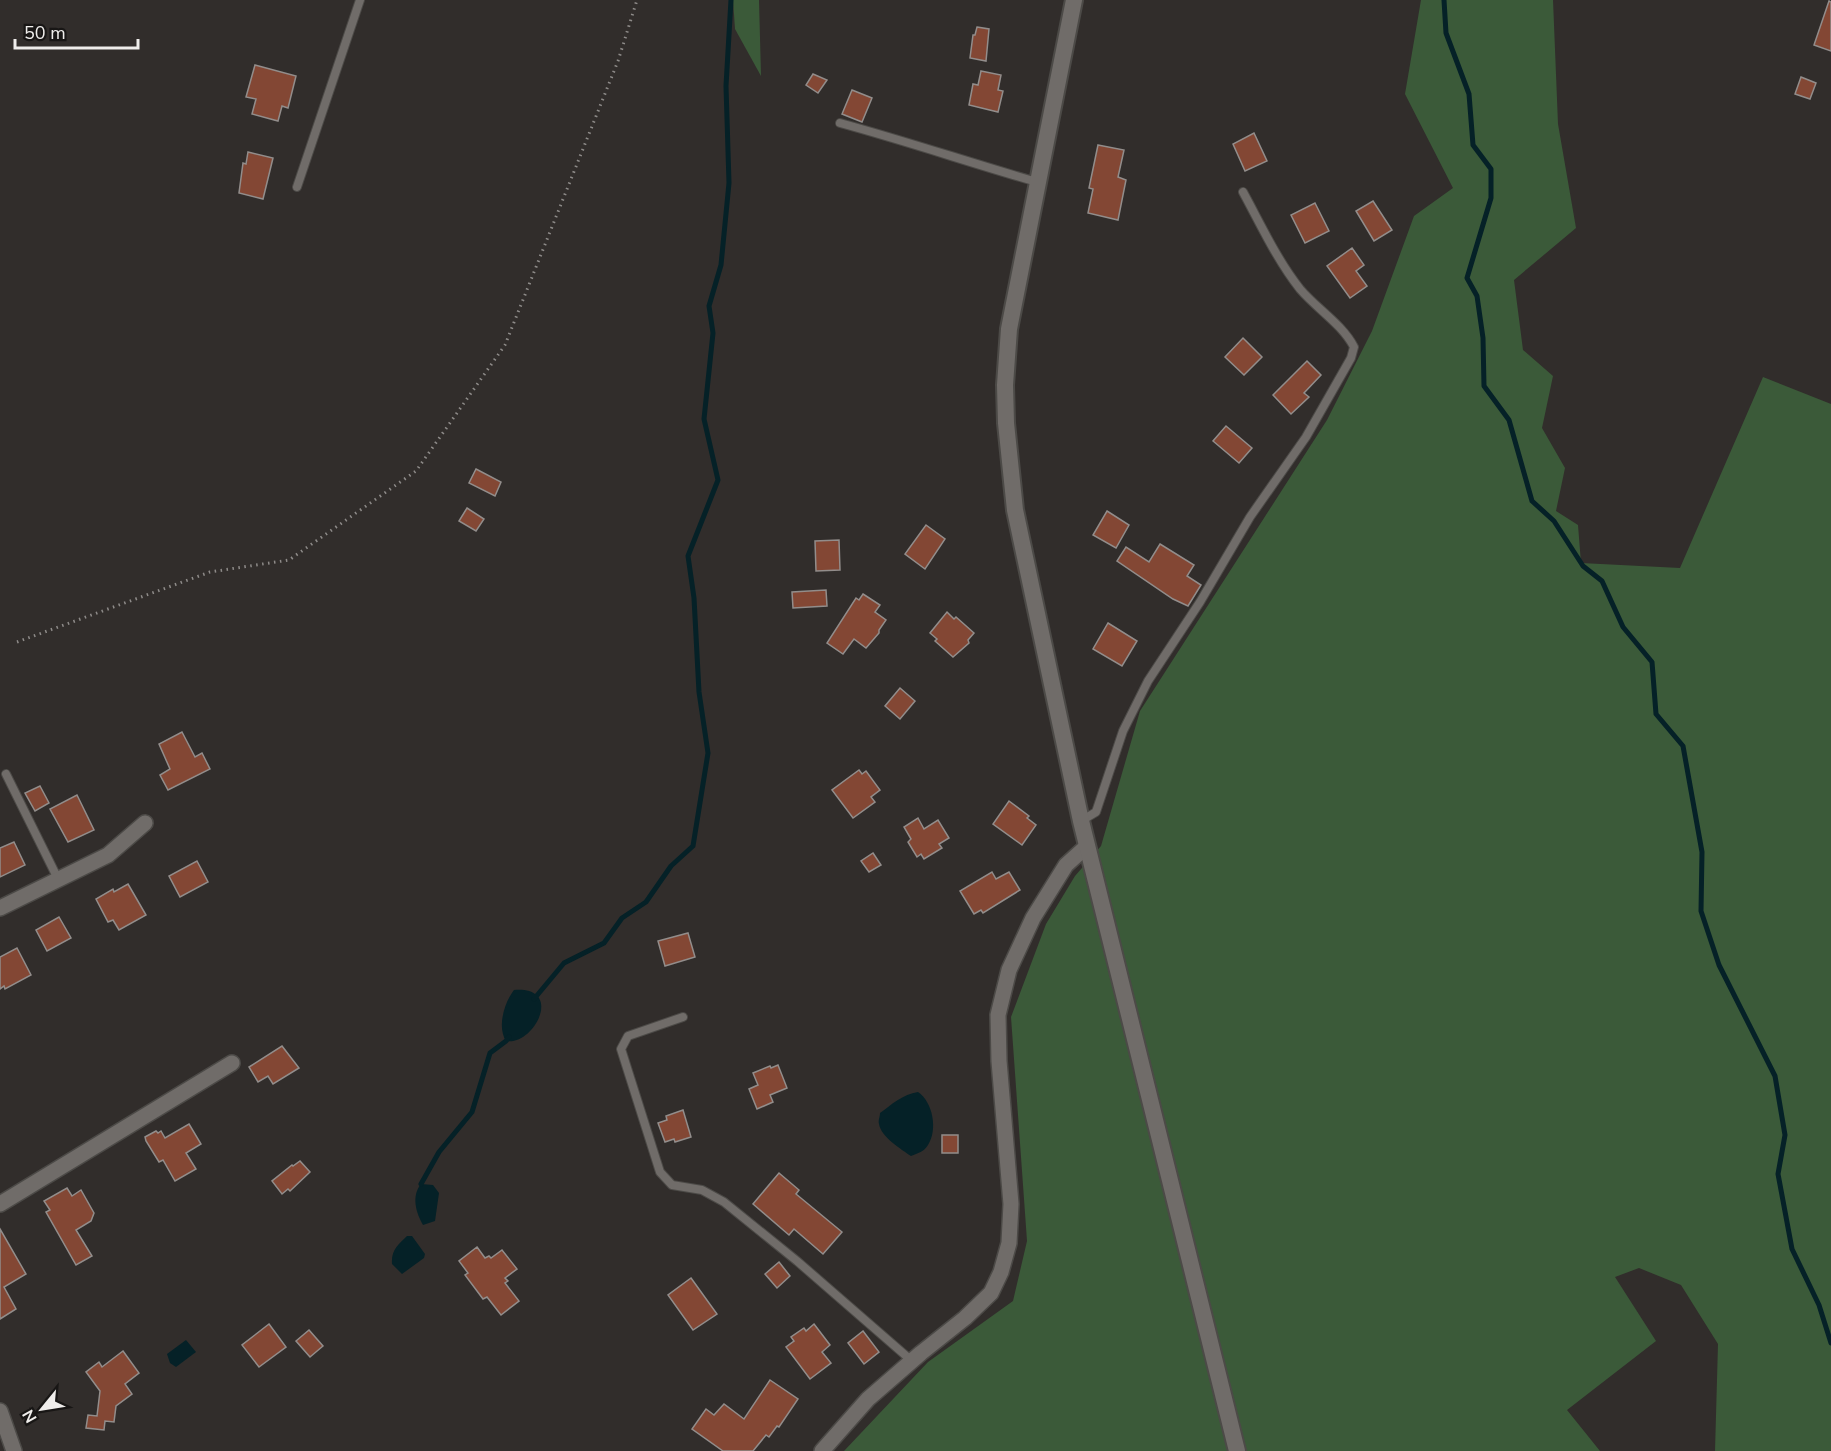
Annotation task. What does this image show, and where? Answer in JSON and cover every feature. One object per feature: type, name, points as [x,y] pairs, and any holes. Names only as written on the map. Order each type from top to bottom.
[{"type":"street","points":[[1074,0],[1009,329],[1005,385],[1006,423],[1015,510],[1081,821],[1237,1451]]},
{"type":"street","points":[[0,908],[108,855],[145,823]]},
{"type":"street","points":[[822,1451],[868,1399],[965,1318],[991,1293],[1001,1272],[1009,1243],[1011,1204],[999,1061],[998,1015],[1009,970],[1033,918],[1066,865],[1088,846]]},
{"type":"street","points":[[0,1204],[232,1063]]},
{"type":"street","points":[[0,1411],[14,1451]]},
{"type":"street","points":[[0,1438],[6,1451]]},
{"type":"lane","points":[[297,187],[360,0]]},
{"type":"lane","points":[[840,123],[1037,182]]},
{"type":"lane","points":[[1081,821],[1096,812],[1123,731],[1148,681],[1200,602],[1250,517],[1306,437],[1351,358],[1354,347],[1347,335],[1300,288],[1273,248],[1244,192]]},
{"type":"lane","points":[[6,774],[58,879]]},
{"type":"lane","points":[[683,1017],[628,1036],[621,1049],[660,1172],[672,1185],[702,1190],[724,1202],[797,1261],[912,1361]]},
{"type":"path","points":[[17,642],[210,572],[289,560],[416,471],[506,345],[618,61],[637,0]]},
{"type":"green space","points":[[733,0],[759,0],[761,76],[735,29]]},
{"type":"green space","points":[[1421,0],[1553,0],[1558,124],[1576,228],[1514,280],[1523,350],[1553,376],[1542,428],[1565,468],[1556,511],[1578,525],[1581,563],[1680,568],[1763,377],[1831,404],[1831,1451],[1715,1451],[1718,1344],[1681,1285],[1639,1268],[1615,1277],[1656,1341],[1567,1410],[1600,1451],[844,1451],[928,1362],[1013,1301],[1027,1241],[1011,1017],[1046,924],[1075,876],[1101,846],[1140,711],[1327,420],[1372,331],[1414,216],[1453,188],[1405,94]]},
{"type":"water","points":[[514,990],[529,991],[538,997],[541,1006],[540,1016],[526,1035],[516,1040],[506,1041],[502,1029],[503,1015],[507,1001]]},
{"type":"water","points":[[918,1092],[930,1109],[933,1132],[926,1147],[911,1156],[883,1134],[879,1120],[880,1113],[893,1103]]},
{"type":"water","points":[[421,1184],[433,1185],[439,1193],[435,1221],[423,1225],[418,1215],[415,1199]]},
{"type":"water","points":[[407,1236],[412,1236],[425,1254],[424,1258],[402,1274],[392,1264],[392,1259],[396,1248]]},
{"type":"water","points":[[186,1340],[196,1352],[176,1367],[170,1363],[167,1354]]},
{"type":"building","points":[[1829,1],[1831,2],[1831,51],[1814,45]]},
{"type":"building","points":[[977,27],[989,29],[986,61],[970,58],[973,35]]},
{"type":"building","points":[[255,65],[296,76],[288,108],[282,106],[278,121],[252,114],[256,99],[246,97]]},
{"type":"building","points":[[981,71],[1001,75],[998,90],[1003,91],[998,112],[969,105],[973,84],[978,85]]},
{"type":"building","points":[[813,74],[827,80],[818,93],[806,85]]},
{"type":"building","points":[[1801,77],[1816,83],[1810,99],[1795,94]]},
{"type":"building","points":[[852,90],[872,98],[862,122],[842,114]]},
{"type":"building","points":[[1254,133],[1267,161],[1245,171],[1233,144]]},
{"type":"building","points":[[1098,145],[1124,150],[1118,177],[1126,180],[1118,220],[1088,213],[1093,189],[1089,188]]},
{"type":"building","points":[[248,152],[273,158],[263,199],[239,193],[243,163],[246,164]]},
{"type":"building","points":[[1373,201],[1392,230],[1374,241],[1356,211]]},
{"type":"building","points":[[1315,203],[1329,231],[1305,243],[1291,215]]},
{"type":"building","points":[[1352,248],[1364,265],[1356,271],[1367,286],[1350,298],[1327,266]]},
{"type":"building","points":[[1243,338],[1262,357],[1244,375],[1225,357]]},
{"type":"building","points":[[1307,361],[1321,375],[1304,393],[1309,397],[1291,414],[1273,395]]},
{"type":"building","points":[[1226,426],[1252,448],[1239,463],[1213,441]]},
{"type":"building","points":[[476,469],[501,482],[495,496],[469,483]]},
{"type":"building","points":[[467,508],[484,519],[476,531],[459,521]]},
{"type":"building","points":[[1107,511],[1129,525],[1116,548],[1093,535]]},
{"type":"building","points":[[926,525],[945,539],[925,569],[905,554]]},
{"type":"building","points":[[839,540],[840,570],[816,571],[815,541]]},
{"type":"building","points":[[1160,544],[1194,565],[1187,576],[1201,585],[1188,606],[1173,599],[1117,561],[1126,547],[1149,562]]},
{"type":"building","points":[[826,590],[827,606],[793,608],[792,592]]},
{"type":"building","points":[[863,594],[880,605],[875,612],[886,620],[879,633],[866,648],[854,639],[843,654],[827,643],[856,598],[859,600]]},
{"type":"building","points":[[947,612],[974,633],[968,640],[969,643],[953,657],[935,641],[937,639],[930,633]]},
{"type":"building","points":[[1108,623],[1137,641],[1122,666],[1093,649]]},
{"type":"building","points":[[900,688],[915,701],[900,719],[885,706]]},
{"type":"building","points":[[182,732],[195,757],[202,753],[210,769],[168,790],[160,775],[170,769],[159,744]]},
{"type":"building","points":[[859,770],[862,774],[866,771],[880,790],[871,797],[875,802],[853,818],[832,790]]},
{"type":"building","points":[[40,786],[49,803],[35,811],[25,793]]},
{"type":"building","points":[[77,795],[94,830],[68,842],[50,809]]},
{"type":"building","points":[[1009,801],[1029,816],[1027,818],[1036,825],[1022,845],[993,824]]},
{"type":"building","points":[[918,818],[924,829],[938,820],[949,838],[939,844],[942,848],[924,859],[921,854],[917,857],[908,842],[911,839],[904,827]]},
{"type":"building","points":[[14,842],[25,865],[0,877],[0,848]]},
{"type":"building","points":[[873,853],[881,865],[869,872],[861,861]]},
{"type":"building","points":[[197,861],[208,882],[180,897],[169,876]]},
{"type":"building","points":[[992,872],[996,879],[1009,872],[1020,890],[983,913],[981,910],[974,914],[960,891]]},
{"type":"building","points":[[128,884],[146,915],[119,930],[113,920],[108,922],[96,899],[113,889],[114,892]]},
{"type":"building","points":[[59,917],[71,938],[47,951],[36,930]]},
{"type":"building","points":[[688,933],[695,957],[665,966],[658,941]]},
{"type":"building","points":[[17,948],[31,975],[5,989],[4,986],[0,989],[0,957]]},
{"type":"building","points":[[282,1046],[299,1068],[273,1084],[268,1076],[258,1082],[249,1067]]},
{"type":"building","points":[[778,1065],[787,1088],[770,1095],[773,1102],[757,1109],[749,1089],[758,1085],[753,1073]]},
{"type":"building","points":[[683,1110],[691,1137],[675,1142],[674,1139],[665,1142],[658,1123],[667,1120],[666,1116]]},
{"type":"building","points":[[189,1124],[201,1144],[186,1153],[196,1169],[175,1181],[163,1160],[159,1162],[145,1137],[161,1131],[165,1138]]},
{"type":"building","points":[[942,1135],[958,1135],[958,1153],[942,1153]]},
{"type":"building","points":[[300,1161],[310,1172],[290,1191],[288,1189],[282,1194],[272,1181]]},
{"type":"building","points":[[779,1173],[799,1190],[796,1194],[842,1232],[823,1254],[794,1229],[789,1235],[753,1204]]},
{"type":"building","points":[[67,1188],[72,1196],[81,1190],[94,1213],[91,1221],[76,1230],[92,1256],[76,1265],[46,1212],[50,1210],[44,1201]]},
{"type":"building","points":[[0,1229],[26,1274],[4,1287],[16,1309],[0,1319]]},
{"type":"building","points":[[477,1247],[485,1258],[489,1256],[491,1258],[502,1250],[517,1269],[505,1278],[508,1281],[505,1283],[519,1301],[501,1315],[487,1297],[483,1299],[465,1275],[468,1273],[459,1261]]},
{"type":"building","points":[[779,1262],[790,1276],[777,1288],[765,1274]]},
{"type":"building","points":[[691,1278],[717,1314],[693,1330],[668,1295]]},
{"type":"building","points":[[269,1324],[286,1347],[259,1367],[242,1345]]},
{"type":"building","points":[[814,1324],[830,1345],[822,1352],[831,1363],[810,1379],[786,1347],[794,1341],[791,1337],[804,1328],[806,1331]]},
{"type":"building","points":[[309,1330],[323,1346],[310,1357],[296,1341]]},
{"type":"building","points":[[863,1331],[879,1352],[864,1364],[848,1343]]},
{"type":"building","points":[[123,1351],[139,1373],[125,1384],[132,1394],[116,1406],[114,1422],[105,1421],[104,1430],[86,1428],[88,1415],[97,1416],[100,1391],[86,1372],[99,1362],[102,1367]]},
{"type":"building","points":[[770,1380],[798,1399],[779,1427],[777,1426],[769,1437],[766,1435],[753,1451],[723,1451],[692,1429],[706,1409],[714,1415],[724,1404],[744,1419]]},
{"type":"waterway","points":[[534,999],[564,963],[604,943],[622,918],[646,902],[671,866],[693,846],[708,753],[699,692],[694,598],[688,556],[718,480],[704,419],[713,333],[709,306],[721,265],[729,183],[726,86],[731,0]]},
{"type":"waterway","points":[[1444,0],[1446,33],[1469,94],[1473,145],[1491,169],[1491,198],[1467,278],[1477,296],[1483,338],[1484,386],[1509,420],[1532,501],[1554,521],[1583,566],[1602,581],[1623,627],[1652,662],[1656,714],[1683,746],[1702,852],[1701,911],[1719,965],[1775,1076],[1785,1135],[1778,1174],[1792,1249],[1819,1305],[1831,1343]]},
{"type":"waterway","points":[[421,1184],[439,1152],[472,1112],[490,1053],[509,1037]]}]
